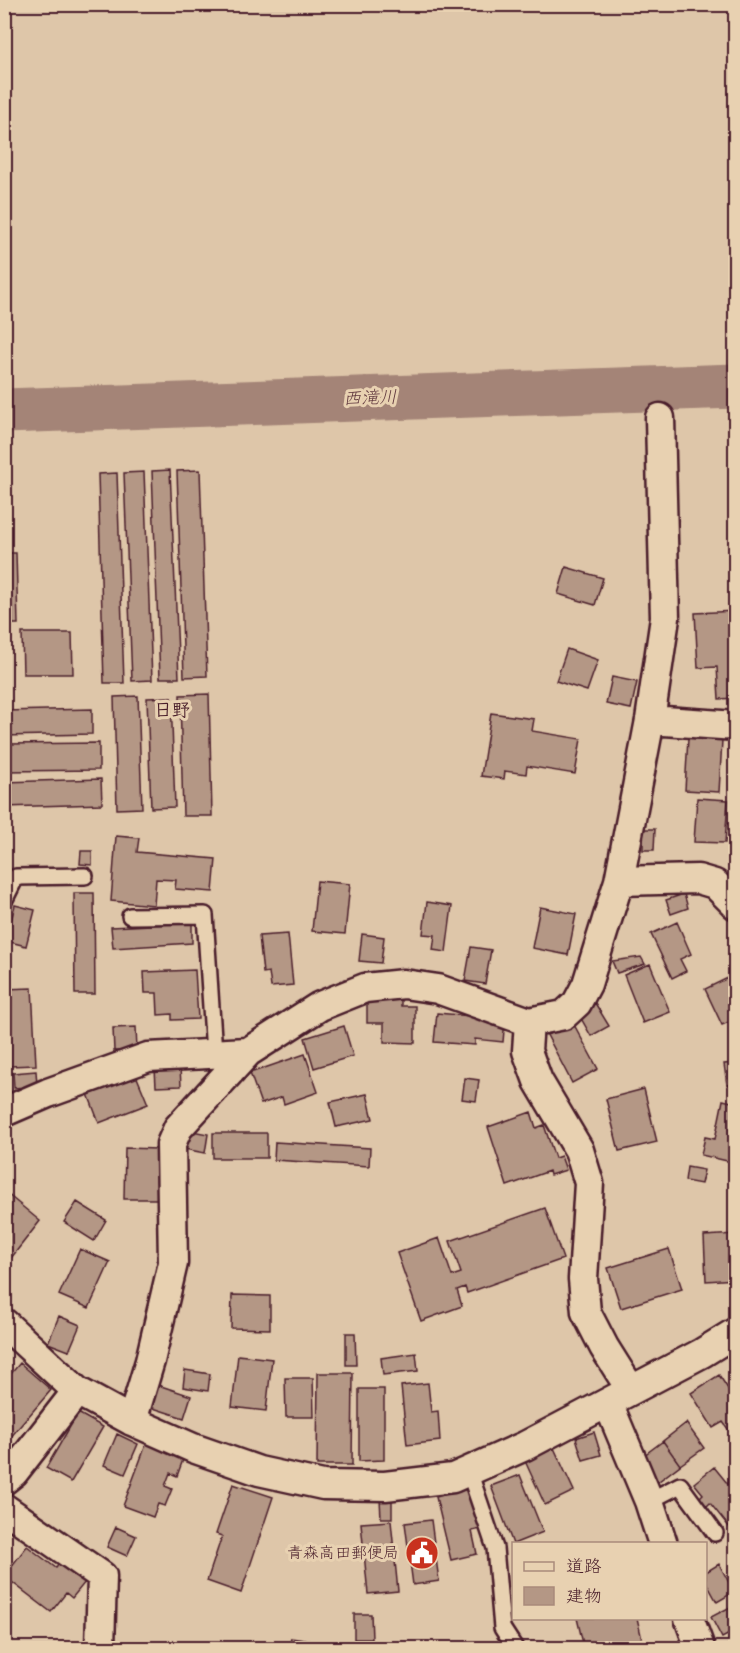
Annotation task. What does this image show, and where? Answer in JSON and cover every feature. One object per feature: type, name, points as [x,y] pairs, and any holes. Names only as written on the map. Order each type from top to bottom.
[{"type":"street","points":[[132,1421],[161,1317],[173,1263],[171,1144],[178,1128],[248,1052],[320,1006],[365,988],[404,984],[438,989],[529,1022],[564,1015],[577,1003],[587,984],[619,881],[650,720],[665,618],[660,418]]},
{"type":"street","points":[[650,720],[735,726]]},
{"type":"street","points":[[619,881],[698,879],[716,884],[735,905]]},
{"type":"street","points":[[529,1022],[527,1051],[538,1081],[579,1150],[589,1183],[584,1279],[586,1312],[604,1347],[648,1501],[662,1542]]},
{"type":"street","points":[[4,1112],[89,1077],[148,1057],[248,1052]]},
{"type":"street","points":[[4,1323],[77,1391],[132,1421],[193,1448],[258,1471],[323,1485],[385,1486],[453,1478],[469,1471],[525,1446],[712,1347],[735,1332]]},
{"type":"street","points":[[4,1480],[14,1472],[77,1391]]},
{"type":"street","points":[[4,1508],[102,1576],[100,1648]]},
{"type":"street","points":[[690,1620],[700,1648]]},
{"type":"lane","points":[[4,901],[16,877],[85,876]]},
{"type":"lane","points":[[130,915],[205,915],[214,1053]]},
{"type":"lane","points":[[469,1471],[495,1548],[502,1628],[515,1648]]},
{"type":"lane","points":[[648,1501],[680,1485],[715,1533]]},
{"type":"building","points":[[170,470],[179,678],[160,678],[152,471]]},
{"type":"building","points":[[200,470],[207,676],[184,677],[177,471]]},
{"type":"building","points":[[144,472],[152,680],[132,681],[124,473]]},
{"type":"building","points":[[117,473],[124,683],[104,683],[98,474]]},
{"type":"building","points":[[4,553],[16,553],[18,624],[4,624]]},
{"type":"building","points":[[566,567],[603,578],[595,605],[558,594]]},
{"type":"building","points":[[736,611],[736,698],[719,699],[717,667],[698,668],[695,613]]},
{"type":"building","points":[[22,633],[72,633],[73,674],[23,674]]},
{"type":"building","points":[[567,649],[598,660],[587,691],[556,681]]},
{"type":"building","points":[[612,677],[637,682],[631,709],[606,704]]},
{"type":"building","points":[[209,694],[212,816],[183,816],[180,695]]},
{"type":"building","points":[[138,696],[142,808],[117,809],[114,697]]},
{"type":"building","points":[[171,697],[175,807],[151,808],[147,698]]},
{"type":"building","points":[[92,709],[92,734],[4,736],[4,711]]},
{"type":"building","points":[[491,713],[534,719],[532,731],[581,739],[575,774],[527,766],[526,774],[505,771],[504,779],[481,776]]},
{"type":"building","points":[[688,738],[722,740],[719,792],[685,790]]},
{"type":"building","points":[[99,743],[99,770],[4,771],[4,744]]},
{"type":"building","points":[[101,779],[102,804],[4,807],[4,782]]},
{"type":"building","points":[[697,798],[728,800],[725,843],[694,842]]},
{"type":"building","points":[[643,829],[655,829],[654,850],[643,850]]},
{"type":"building","points":[[116,836],[139,838],[137,852],[216,859],[213,892],[175,889],[176,880],[156,879],[154,905],[111,901]]},
{"type":"building","points":[[81,851],[92,851],[92,865],[80,864]]},
{"type":"building","points":[[317,881],[350,884],[345,934],[312,931]]},
{"type":"building","points":[[74,893],[94,893],[95,994],[75,994]]},
{"type":"building","points":[[684,894],[688,908],[671,914],[666,900]]},
{"type":"building","points":[[427,902],[452,906],[446,952],[433,950],[435,935],[423,934]]},
{"type":"building","points":[[15,905],[35,910],[26,946],[6,941]]},
{"type":"building","points":[[540,907],[576,914],[568,955],[532,948]]},
{"type":"building","points":[[677,922],[691,954],[680,959],[686,971],[672,978],[651,934]]},
{"type":"building","points":[[192,923],[192,943],[113,948],[111,927]]},
{"type":"building","points":[[288,934],[293,985],[271,987],[269,972],[263,973],[259,936]]},
{"type":"building","points":[[362,934],[384,937],[381,963],[359,961]]},
{"type":"building","points":[[471,947],[491,950],[485,984],[465,981]]},
{"type":"building","points":[[641,957],[645,964],[617,973],[612,961]]},
{"type":"building","points":[[650,964],[670,1012],[643,1023],[624,975]]},
{"type":"building","points":[[195,970],[198,1019],[172,1020],[172,1014],[158,1015],[157,993],[145,993],[144,972]]},
{"type":"building","points":[[736,974],[736,1019],[722,1025],[705,989]]},
{"type":"building","points":[[32,988],[36,1065],[9,1066],[9,1062],[4,1062],[4,989]]},
{"type":"building","points":[[367,996],[401,997],[401,1006],[415,1006],[415,1043],[384,1042],[384,1023],[367,1023]]},
{"type":"building","points":[[595,1003],[609,1026],[591,1036],[578,1013]]},
{"type":"building","points":[[437,1013],[505,1019],[503,1042],[475,1039],[475,1045],[434,1042]]},
{"type":"building","points":[[572,1021],[598,1069],[572,1083],[547,1035]]},
{"type":"building","points":[[344,1026],[353,1056],[314,1068],[305,1038]]},
{"type":"building","points":[[136,1027],[137,1050],[114,1051],[113,1028]]},
{"type":"building","points":[[305,1054],[318,1092],[284,1104],[282,1097],[261,1104],[250,1073]]},
{"type":"building","points":[[736,1063],[736,1084],[727,1085],[724,1064]]},
{"type":"building","points":[[180,1067],[181,1086],[156,1087],[155,1068]]},
{"type":"building","points":[[36,1071],[37,1086],[14,1088],[13,1073]]},
{"type":"building","points":[[136,1075],[148,1104],[99,1123],[88,1094]]},
{"type":"building","points":[[465,1078],[479,1080],[476,1101],[462,1099]]},
{"type":"building","points":[[644,1089],[657,1142],[619,1151],[606,1099]]},
{"type":"building","points":[[367,1094],[373,1119],[336,1127],[330,1102]]},
{"type":"building","points":[[723,1100],[736,1103],[736,1163],[701,1155],[705,1137],[715,1139]]},
{"type":"building","points":[[531,1112],[536,1128],[544,1125],[555,1158],[561,1156],[566,1170],[550,1175],[549,1171],[507,1186],[488,1127]]},
{"type":"building","points":[[187,1130],[208,1134],[205,1153],[184,1149]]},
{"type":"building","points":[[213,1133],[267,1133],[267,1158],[213,1158]]},
{"type":"building","points":[[275,1142],[370,1148],[369,1166],[274,1160]]},
{"type":"building","points":[[125,1148],[158,1149],[158,1199],[124,1199]]},
{"type":"building","points":[[687,1167],[704,1170],[701,1184],[685,1181]]},
{"type":"building","points":[[6,1193],[40,1221],[4,1267],[4,1195]]},
{"type":"building","points":[[77,1202],[106,1220],[94,1241],[64,1222]]},
{"type":"building","points":[[545,1208],[563,1259],[467,1293],[465,1287],[457,1290],[462,1306],[421,1321],[397,1253],[439,1238],[452,1276],[461,1273],[450,1241]]},
{"type":"building","points":[[736,1234],[736,1279],[706,1281],[704,1236]]},
{"type":"building","points":[[80,1249],[110,1262],[89,1308],[59,1295]]},
{"type":"building","points":[[669,1249],[682,1289],[621,1308],[608,1268]]},
{"type":"building","points":[[232,1295],[270,1296],[270,1329],[231,1328]]},
{"type":"building","points":[[59,1316],[80,1325],[69,1351],[48,1343]]},
{"type":"building","points":[[346,1333],[355,1333],[356,1365],[346,1365]]},
{"type":"building","points":[[416,1353],[418,1371],[383,1375],[381,1358]]},
{"type":"building","points":[[238,1355],[272,1359],[266,1411],[232,1407]]},
{"type":"building","points":[[20,1363],[51,1390],[4,1445],[4,1382]]},
{"type":"building","points":[[185,1370],[210,1374],[208,1391],[183,1387]]},
{"type":"building","points":[[318,1373],[353,1373],[352,1465],[317,1465]]},
{"type":"building","points":[[719,1375],[736,1401],[736,1434],[733,1436],[723,1422],[713,1428],[691,1393]]},
{"type":"building","points":[[285,1378],[313,1378],[314,1417],[286,1417]]},
{"type":"building","points":[[428,1383],[431,1412],[438,1411],[440,1441],[407,1445],[401,1386]]},
{"type":"building","points":[[158,1385],[191,1396],[184,1418],[150,1407]]},
{"type":"building","points":[[359,1389],[384,1389],[384,1460],[359,1461]]},
{"type":"building","points":[[78,1413],[103,1427],[71,1482],[46,1468]]},
{"type":"building","points":[[686,1423],[704,1448],[680,1465],[663,1441]]},
{"type":"building","points":[[594,1432],[601,1455],[583,1460],[576,1438]]},
{"type":"building","points":[[117,1434],[138,1444],[125,1474],[104,1465]]},
{"type":"building","points":[[663,1441],[680,1465],[655,1484],[643,1456]]},
{"type":"building","points":[[147,1442],[184,1457],[177,1476],[170,1473],[165,1486],[172,1489],[165,1506],[158,1504],[153,1517],[123,1506]]},
{"type":"building","points":[[554,1448],[574,1491],[545,1505],[525,1461]]},
{"type":"building","points":[[714,1467],[736,1494],[736,1523],[730,1528],[710,1503],[706,1507],[699,1498],[703,1494],[694,1483]]},
{"type":"building","points":[[520,1475],[543,1532],[512,1542],[491,1486]]},
{"type":"building","points":[[233,1484],[273,1497],[241,1593],[207,1581],[222,1536],[216,1534]]},
{"type":"building","points":[[470,1488],[481,1529],[472,1531],[477,1554],[451,1560],[436,1497]]},
{"type":"building","points":[[380,1499],[392,1499],[392,1518],[381,1518]]},
{"type":"building","points":[[431,1520],[439,1581],[413,1585],[405,1523]]},
{"type":"building","points":[[391,1521],[398,1591],[368,1594],[361,1523]]},
{"type":"building","points":[[116,1527],[136,1536],[127,1556],[107,1547]]},
{"type":"building","points":[[27,1546],[56,1568],[61,1562],[86,1581],[72,1598],[66,1593],[51,1612],[4,1576]]},
{"type":"building","points":[[719,1564],[734,1592],[717,1602],[707,1584],[707,1571]]},
{"type":"building","points":[[736,1604],[736,1637],[733,1632],[722,1638],[711,1617]]},
{"type":"building","points":[[354,1614],[371,1614],[372,1639],[354,1639]]},
{"type":"building","points":[[577,1620],[637,1620],[644,1648],[584,1648]]},
{"type":"building","points":[[291,1638],[350,1647],[350,1648],[289,1648]]},
{"type":"waterway","name":"西滝川","points":[[4,411],[736,386]]},
{"type":"place","name":"青森高田郵便局","points":[[422,1553]]},
{"type":"district","name":"日野","points":[[172,711]]}]
